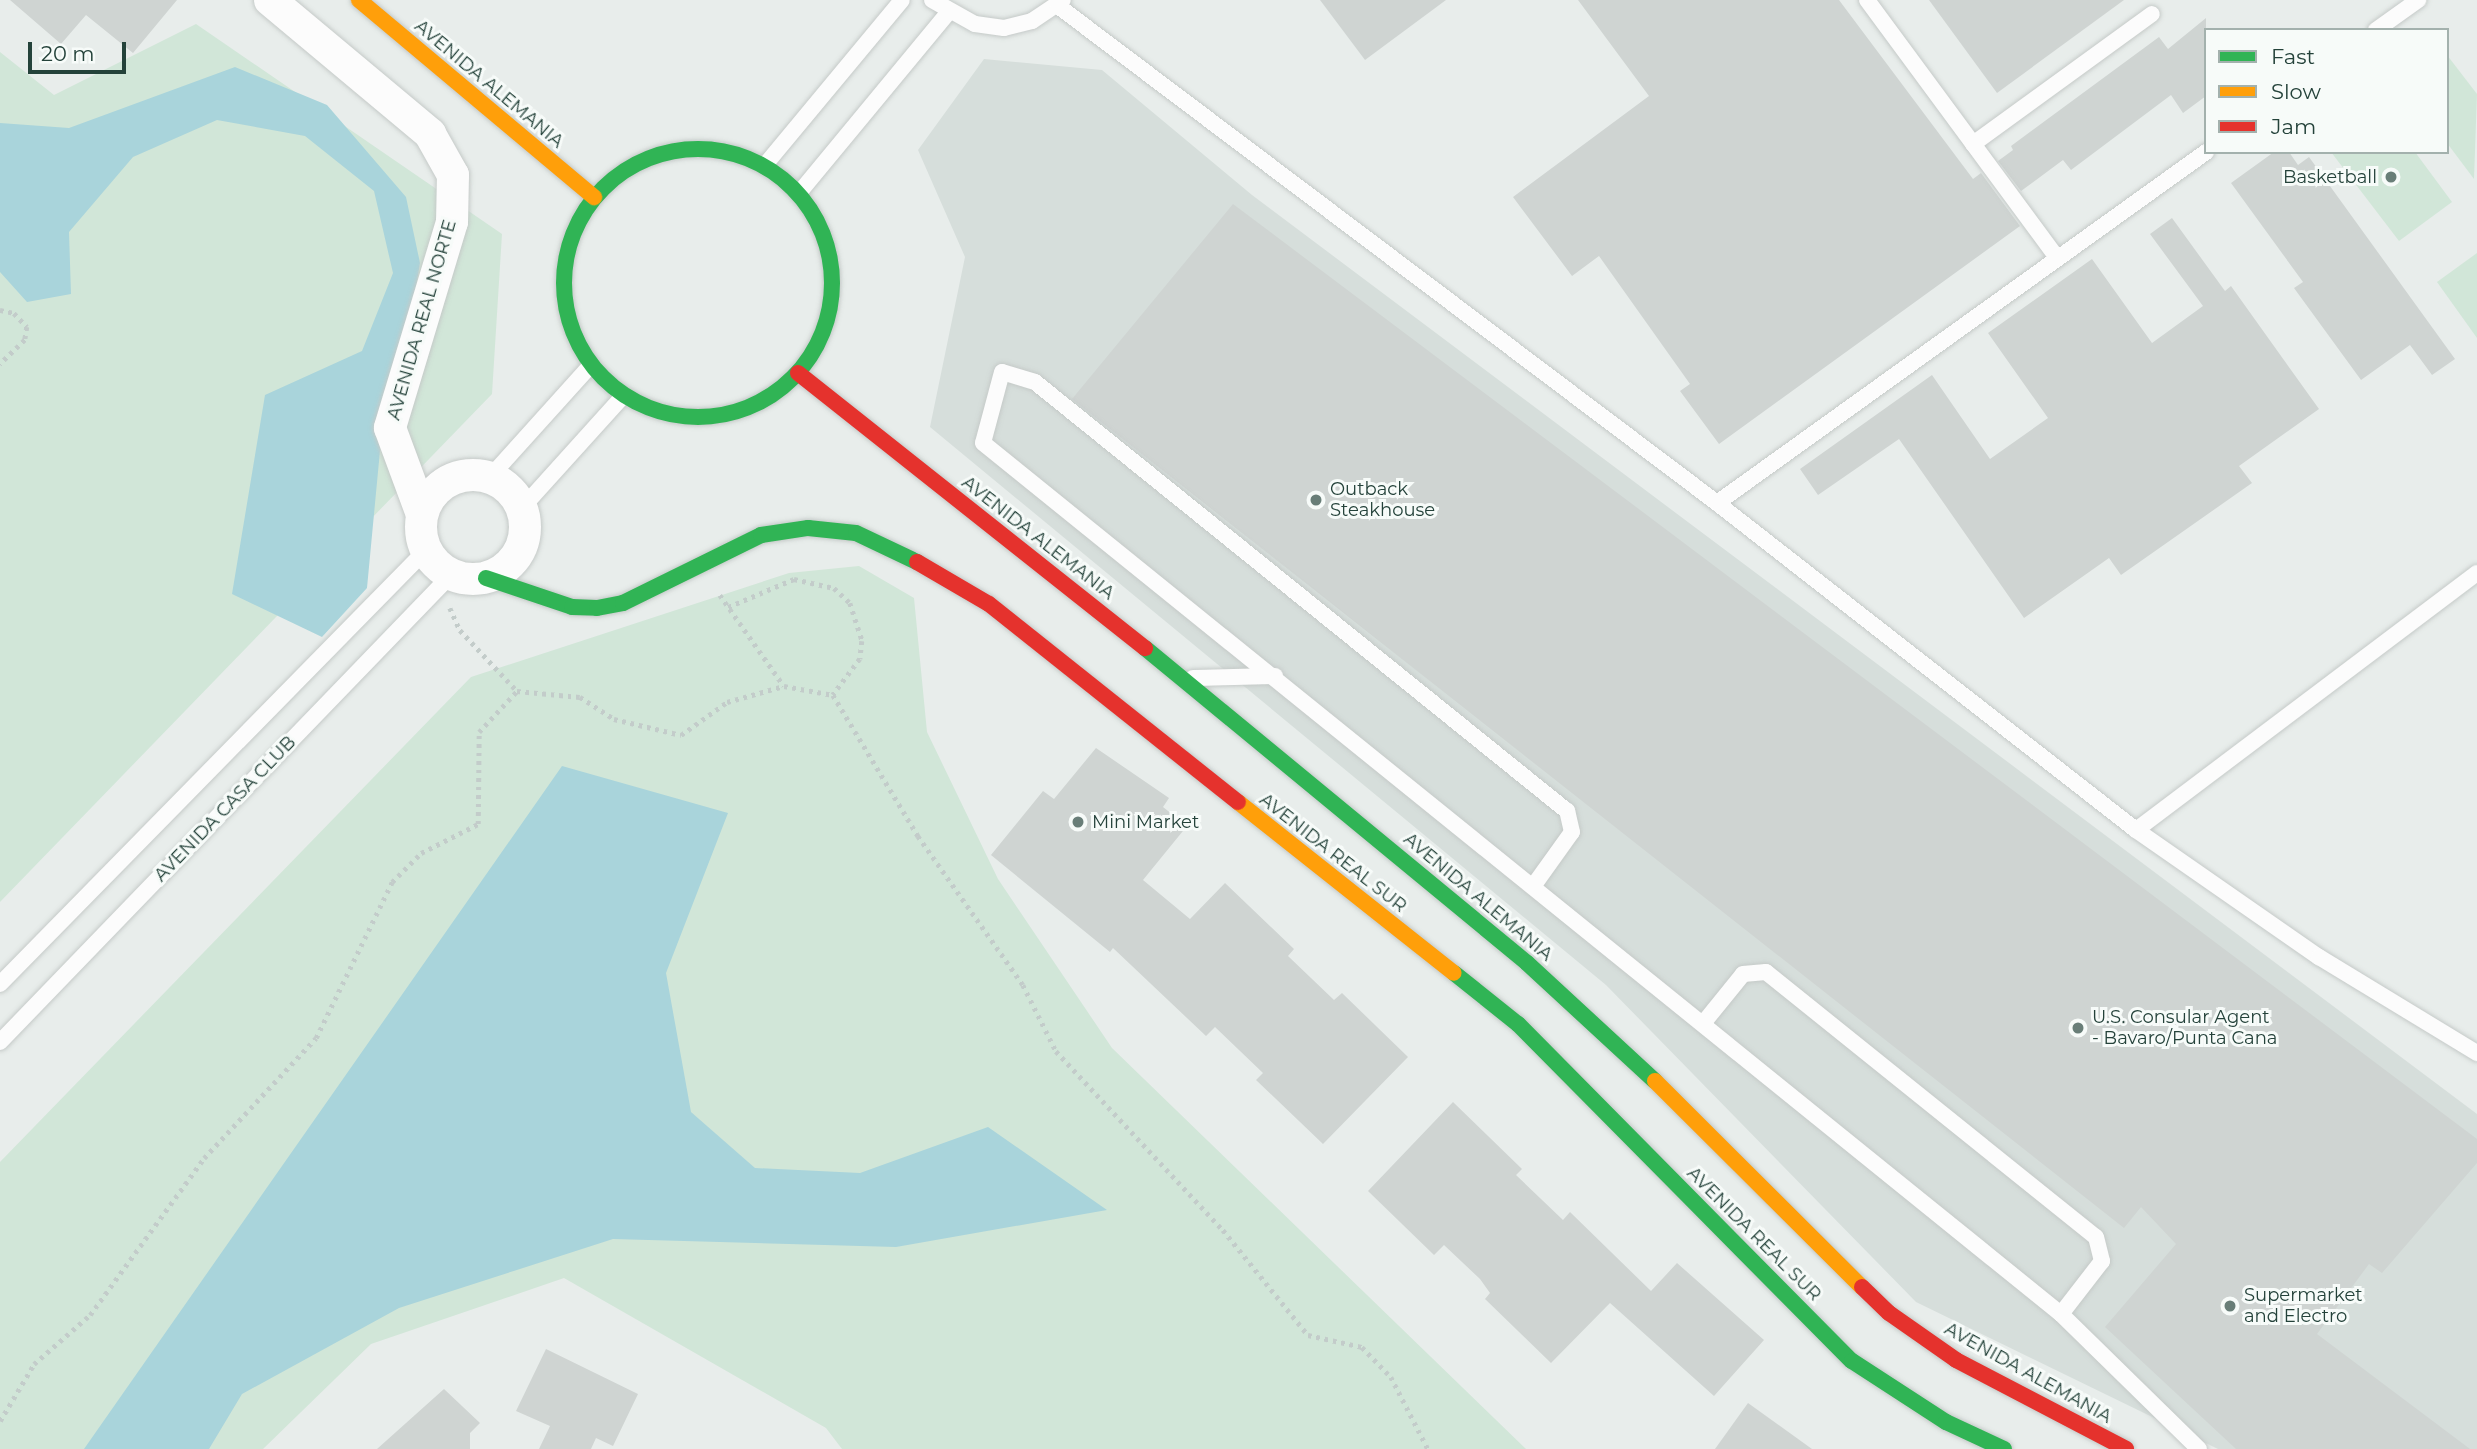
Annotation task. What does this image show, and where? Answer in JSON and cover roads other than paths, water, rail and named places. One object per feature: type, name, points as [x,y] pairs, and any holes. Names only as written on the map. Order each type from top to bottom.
[{"type":"street","name":"AVENIDA REAL NORTE","points":[[270,0],[430,134],[453,175],[452,222],[392,408],[390,428],[402,467],[421,512]]},
{"type":"street","name":"AVENIDA ALEMANIA","points":[[359,0],[594,197]]},
{"type":"street","points":[[693,148],[730,152],[765,166],[799,193],[821,225],[832,263],[832,302],[821,340],[799,373],[769,397],[734,412],[696,417],[658,411],[624,395],[591,365],[573,333],[564,298],[564,262],[574,227],[594,197],[622,172],[656,155],[693,148]]},
{"type":"street","name":"AVENIDA ALEMANIA","points":[[799,373],[1184,678],[1599,1027],[1889,1313],[1956,1360],[2126,1449]]},
{"type":"street","points":[[402,467],[450,480],[490,478],[510,489],[522,508],[526,529],[520,550],[512,562],[486,579],[451,575],[425,551],[421,512],[432,493],[450,480]]},
{"type":"street","name":"AVENIDA REAL SUR","points":[[486,579],[572,607],[623,603],[761,535],[808,528],[856,533],[989,604],[1518,1024],[1852,1361],[1946,1422],[2004,1449]]},
{"type":"street","points":[[520,550],[547,599]]},
{"type":"lane","points":[[765,166],[902,0]]},
{"type":"lane","points":[[932,0],[948,13],[975,24],[1004,28],[1032,21],[1060,3],[1717,503],[2136,830],[2319,957],[2477,1053]]},
{"type":"lane","points":[[1867,0],[2057,258]]},
{"type":"lane","points":[[2379,28],[2418,0]]},
{"type":"lane","points":[[799,193],[948,13]]},
{"type":"lane","points":[[1973,144],[2152,15]]},
{"type":"lane","points":[[1717,503],[2204,153]]},
{"type":"lane","points":[[490,478],[591,365]]},
{"type":"lane","points":[[1534,885],[1572,832],[1567,811],[1035,382],[1002,372],[983,443],[1534,885],[1705,1021],[2061,1314],[2199,1449]]},
{"type":"lane","points":[[522,508],[624,395]]},
{"type":"lane","points":[[0,984],[425,551]]},
{"type":"lane","points":[[2136,830],[2477,573]]},
{"type":"lane","name":"AVENIDA CASA CLUB","points":[[0,1042],[451,575]]},
{"type":"lane","points":[[1184,678],[1275,676]]},
{"type":"lane","points":[[1705,1021],[1743,974],[1766,972],[2096,1237],[2102,1261],[2061,1314]]},
{"type":"water","points":[[235,67],[327,105],[406,197],[420,263],[404,361],[383,419],[367,588],[322,637],[232,594],[265,395],[362,351],[393,273],[374,191],[305,136],[217,120],[133,157],[69,232],[71,294],[27,302],[0,272],[0,123],[69,128]]},
{"type":"water","points":[[562,766],[728,813],[666,973],[691,1112],[755,1168],[860,1173],[988,1127],[1107,1210],[896,1247],[613,1239],[399,1308],[242,1394],[209,1449],[84,1449]]},
{"type":"place","name":"Basketball","points":[[2391,177]]},
{"type":"place","name":"Outback Steakhouse","points":[[1316,500]]},
{"type":"place","name":"Mini Market","points":[[1078,822]]},
{"type":"place","name":"U.S. Consular Agent - Bavaro/Punta Cana","points":[[2078,1028]]},
{"type":"place","name":"Supermarket and Electro","points":[[2230,1306]]}]
